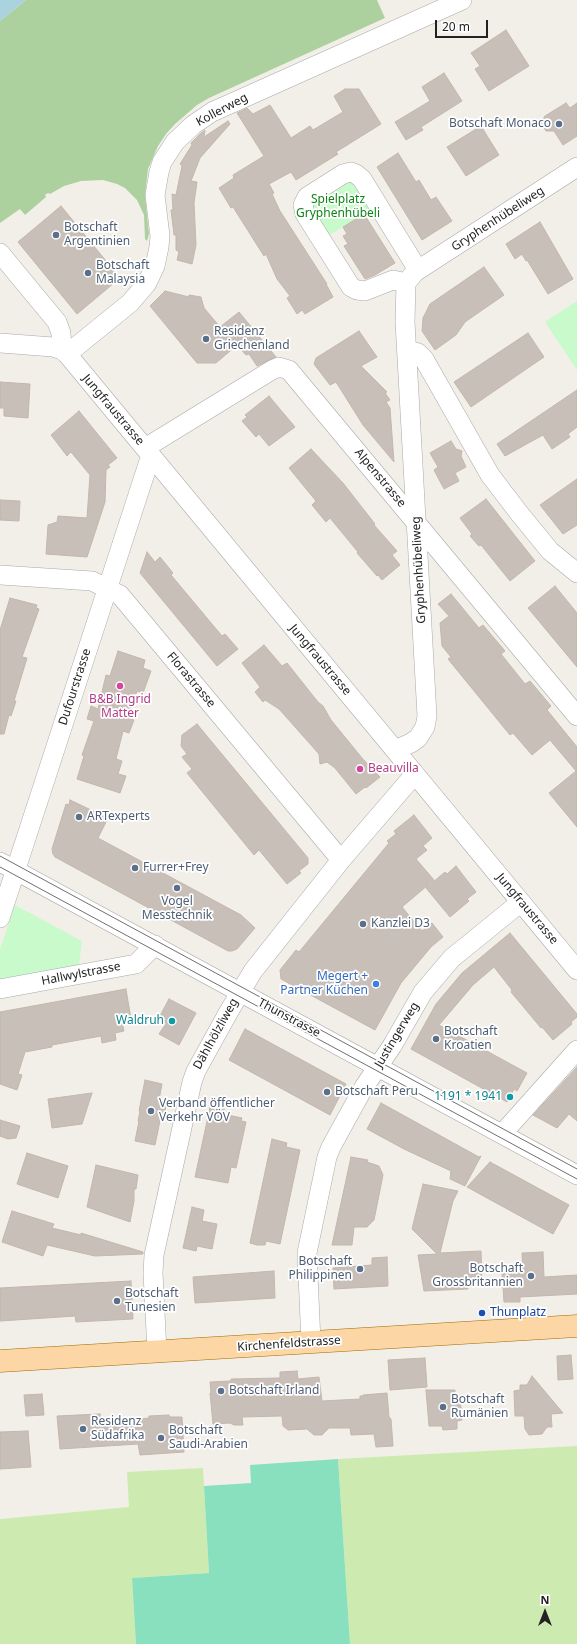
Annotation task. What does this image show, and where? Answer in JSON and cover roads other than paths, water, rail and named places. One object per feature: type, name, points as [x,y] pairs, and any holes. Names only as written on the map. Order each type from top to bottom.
[{"type":"main road","name":"Kirchenfeldstrasse","points":[[0,1361],[577,1326]]},
{"type":"street","name":"Kollerweg","points":[[64,352],[133,300],[142,290],[152,274],[157,259],[160,236],[155,195],[159,172],[162,162],[175,142],[193,125],[212,112],[462,0]]},
{"type":"street","name":"Gryphenhübeliweg","points":[[395,750],[418,738],[425,727],[427,716],[405,308],[412,276],[577,167]]},
{"type":"street","points":[[351,172],[356,174],[362,179],[412,276],[393,280],[365,291],[357,290],[351,287],[305,214],[303,205],[307,196],[343,174],[351,172]]},
{"type":"street","points":[[0,253],[57,322],[61,333],[64,352],[45,346],[0,343]]},
{"type":"street","points":[[407,350],[418,353],[424,359],[490,475],[550,551],[577,573]]},
{"type":"street","name":"Jungfraustrasse","points":[[64,352],[577,970]]},
{"type":"street","name":"Alpenstrasse","points":[[148,452],[272,370],[279,367],[286,369],[292,373],[577,716]]},
{"type":"street","name":"Dufourstrasse","points":[[0,918],[8,866],[108,588],[148,452]]},
{"type":"street","name":"Florastrasse","points":[[0,575],[92,581],[120,595],[341,860]]},
{"type":"street","name":"Dählhölzliweg","points":[[157,1352],[152,1263],[192,1082],[196,1071],[253,971],[341,860],[414,774]]},
{"type":"street","name":"Thunstrasse","points":[[8,866],[577,1175]]},
{"type":"street","name":"Justingerweg","points":[[311,1342],[307,1253],[330,1147],[364,1087],[392,1046],[420,997],[449,962],[521,902]]},
{"type":"street","name":"Hallwylstrasse","points":[[0,989],[136,964],[154,945]]},
{"type":"street","points":[[502,1134],[577,1050]]},
{"type":"water","points":[[0,0],[26,0],[0,21]]},
{"type":"tram line","points":[[0,856],[577,1169]]},
{"type":"tram line","points":[[0,867],[577,1179]]},
{"type":"place","name":"Botschaft Monaco","points":[[559,124]]},
{"type":"place","name":"Botschaft Argentinien","points":[[56,235]]},
{"type":"place","name":"Botschaft Malaysia","points":[[88,273]]},
{"type":"place","name":"Residenz Griechenland","points":[[206,339]]},
{"type":"place","name":"B&B Ingrid Matter","points":[[120,686]]},
{"type":"place","name":"Beauvilla","points":[[360,769]]},
{"type":"place","name":"ARTexperts","points":[[79,817]]},
{"type":"place","name":"Furrer+Frey","points":[[135,868]]},
{"type":"place","name":"Vogel Messtechnik","points":[[177,888]]},
{"type":"place","name":"Kanzlei D3","points":[[363,924]]},
{"type":"place","name":"Megert + Partner Küchen","points":[[376,984]]},
{"type":"place","name":"Waldruh","points":[[172,1021]]},
{"type":"place","name":"Botschaft Kroatien","points":[[436,1039]]},
{"type":"place","name":"Botschaft Peru","points":[[327,1092]]},
{"type":"place","name":"1191 * 1941","points":[[510,1097]]},
{"type":"place","name":"Verband öffentlicher Verkehr VÖV","points":[[151,1111]]},
{"type":"place","name":"Botschaft Philippinen","points":[[360,1269]]},
{"type":"place","name":"Botschaft Grossbritannien","points":[[531,1276]]},
{"type":"place","name":"Botschaft Tunesien","points":[[117,1301]]},
{"type":"place","name":"Thunplatz","points":[[482,1313]]},
{"type":"place","name":"Botschaft Irland","points":[[221,1391]]},
{"type":"place","name":"Botschaft Rumänien","points":[[443,1407]]},
{"type":"place","name":"Residenz Südafrika","points":[[83,1429]]},
{"type":"place","name":"Botschaft Saudi-Arabien","points":[[161,1438]]},
{"type":"park label","name":"Spielplatz Gryphenhübeli","points":[[338,207]]}]
